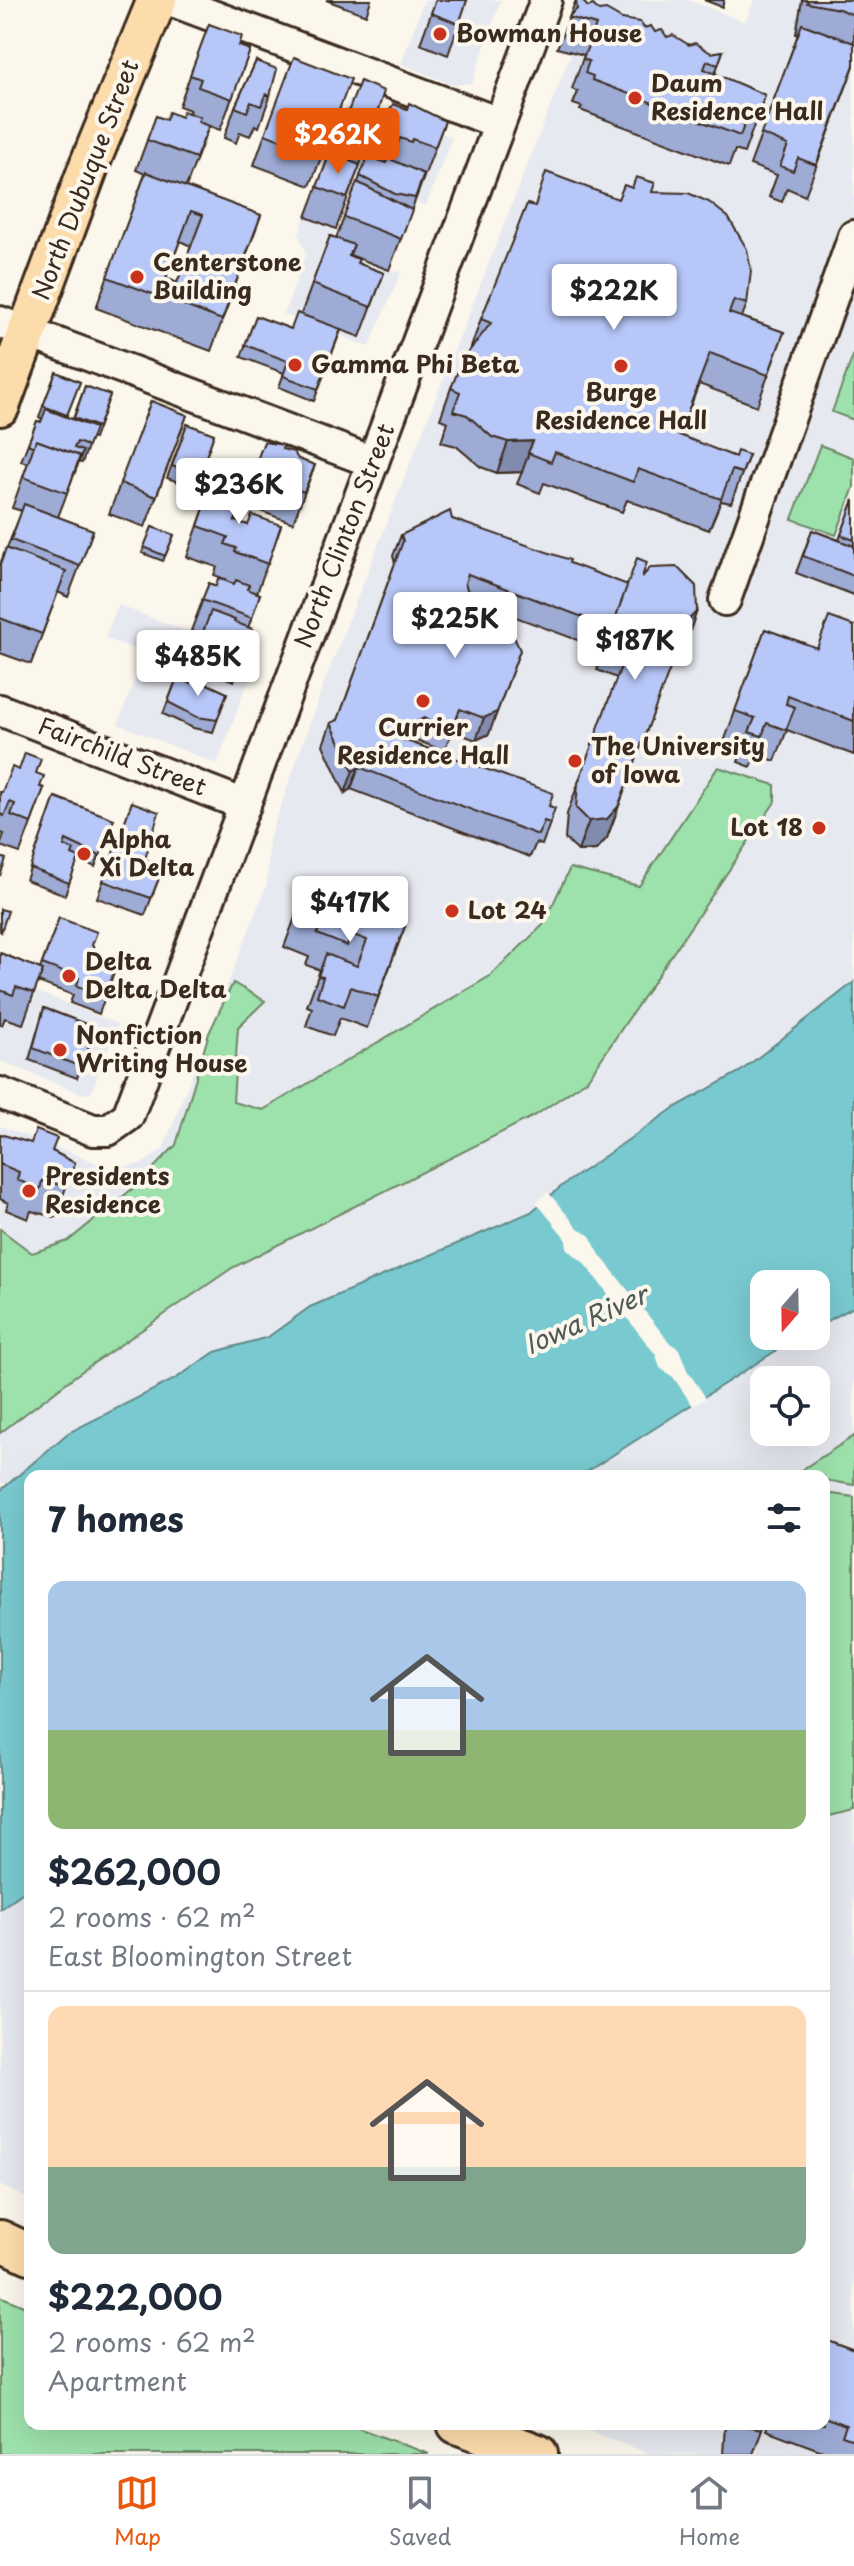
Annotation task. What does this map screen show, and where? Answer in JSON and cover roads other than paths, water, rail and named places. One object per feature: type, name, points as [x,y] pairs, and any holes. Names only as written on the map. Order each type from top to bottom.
[{"type":"main road","name":"North Dubuque Street","points":[[0,406],[14,327],[90,163],[157,0]]},
{"type":"main road","points":[[0,2240],[24,2251]]},
{"type":"main road","points":[[473,2430],[538,2454]]},
{"type":"street","points":[[170,0],[499,123]]},
{"type":"street","name":"North Clinton Street","points":[[0,1093],[85,1126],[108,1130],[128,1116],[546,0]]},
{"type":"street","points":[[725,600],[854,236]]},
{"type":"street","points":[[14,327],[373,462]]},
{"type":"street","name":"Fairchild Street","points":[[0,710],[245,805]]},
{"type":"water","name":"Iowa River","points":[[854,982],[854,1307],[830,1320],[830,1270],[750,1270],[750,1350],[777,1350],[589,1470],[25,1470],[68,1433],[175,1379],[215,1352],[268,1337],[310,1307],[531,1212],[563,1185],[674,1108],[741,1071]]},
{"type":"water","points":[[24,1471],[24,1891],[0,1909],[0,1491]]},
{"type":"place","name":"Bowman House","points":[[440,34]]},
{"type":"place","name":"Daum Residence Hall","points":[[635,98]]},
{"type":"place","name":"Centerstone Building","points":[[137,277]]},
{"type":"place","name":"Gamma Phi Beta","points":[[295,365]]},
{"type":"place","name":"Burge Residence Hall","points":[[621,366]]},
{"type":"place","name":"Currier Residence Hall","points":[[423,701]]},
{"type":"place","name":"The University of Iowa","points":[[575,761]]},
{"type":"place","name":"Lot 18","points":[[819,828]]},
{"type":"place","name":"Alpha Xi Delta","points":[[84,854]]},
{"type":"place","name":"Lot 24","points":[[452,911]]},
{"type":"place","name":"Delta Delta Delta","points":[[69,976]]},
{"type":"place","name":"Nonfiction Writing House","points":[[60,1050]]},
{"type":"place","name":"Presidents Residence","points":[[29,1191]]}]
